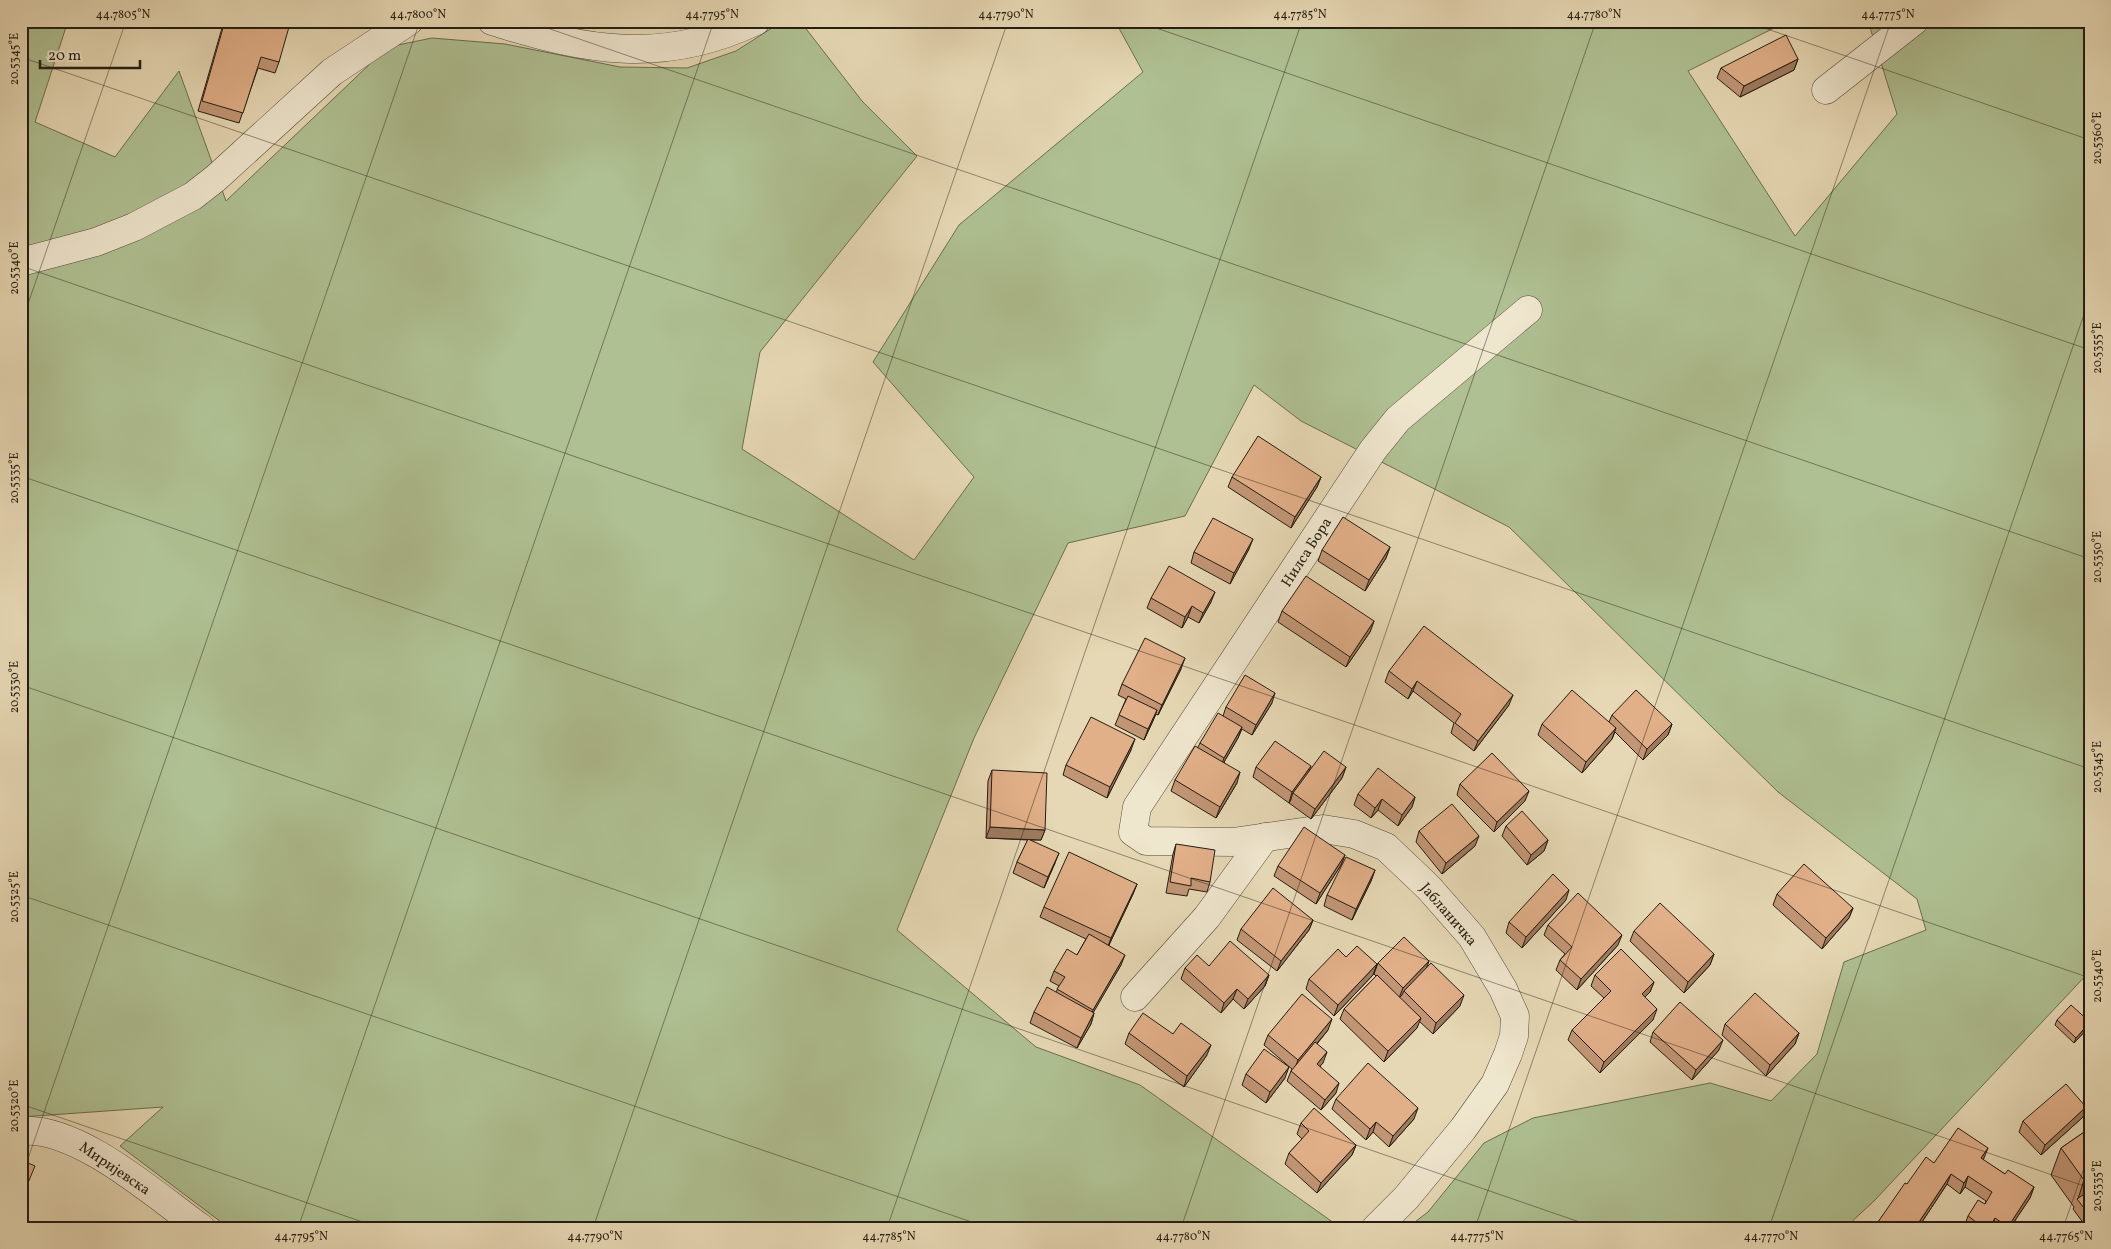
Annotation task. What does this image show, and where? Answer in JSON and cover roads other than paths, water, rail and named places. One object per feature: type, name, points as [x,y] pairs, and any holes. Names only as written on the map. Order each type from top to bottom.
[{"type":"street","points":[[21,262],[96,242],[134,227],[193,196],[216,178],[332,72],[409,21]]},
{"type":"street","points":[[492,21],[562,41],[623,50],[691,45],[729,34],[756,21]]},
{"type":"street","points":[[1826,90],[1914,21]]},
{"type":"street","name":"Нилса Бора","points":[[1133,832],[1137,807],[1373,450],[1398,419],[1528,310]]},
{"type":"street","name":"Јабланичка","points":[[1133,832],[1146,841],[1233,842],[1323,829],[1354,834],[1386,847],[1429,888],[1472,938],[1503,989],[1515,1016],[1514,1036],[1495,1084],[1463,1129],[1406,1198],[1376,1228]]},
{"type":"street","points":[[1135,997],[1207,917],[1265,837]]},
{"type":"street","name":"Миријевска","points":[[21,1131],[31,1130],[54,1134],[91,1149],[201,1228]]}]
